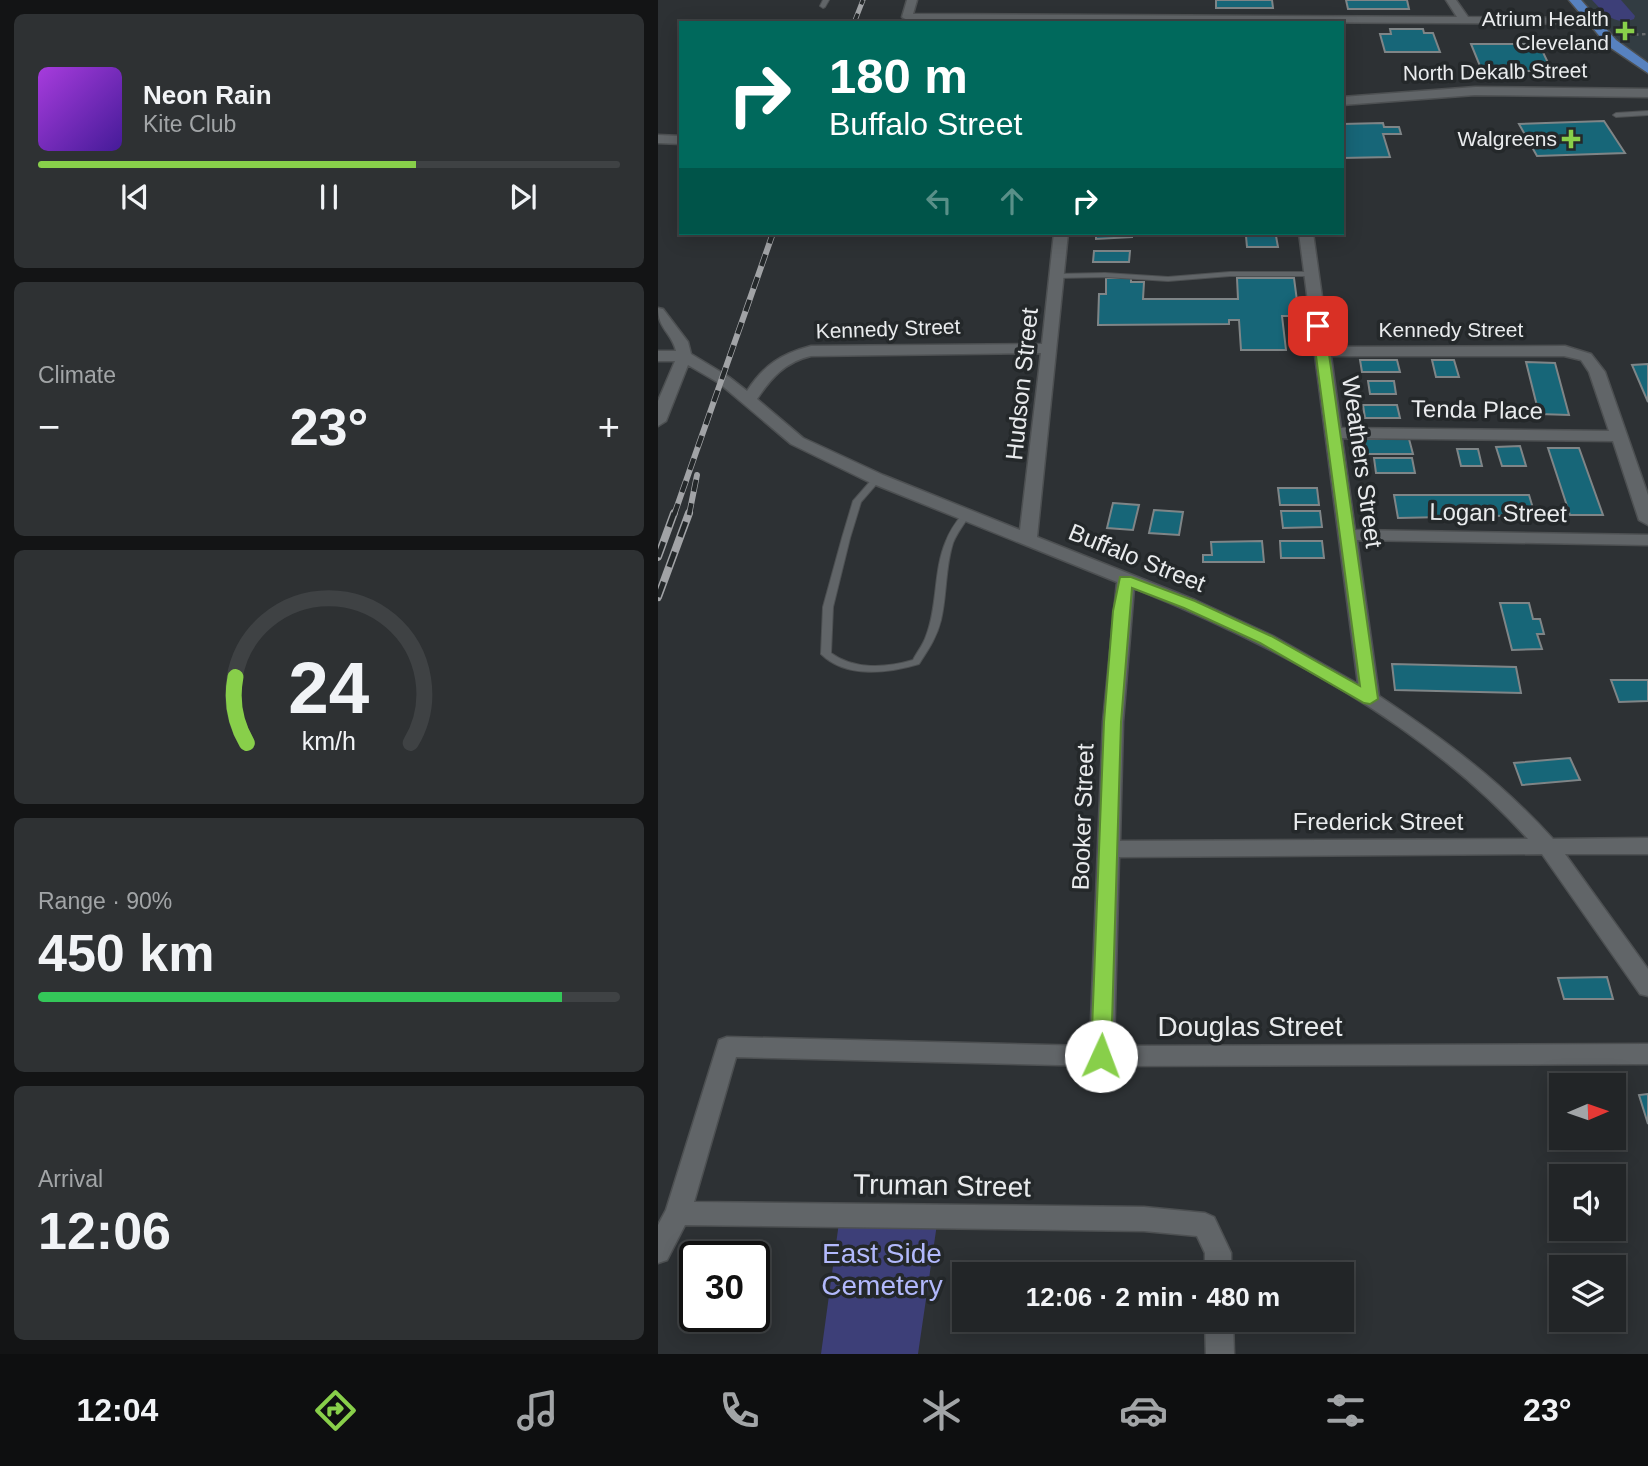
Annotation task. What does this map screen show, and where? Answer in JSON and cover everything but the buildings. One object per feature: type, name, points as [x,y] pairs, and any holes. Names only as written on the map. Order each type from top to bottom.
[{"type":"main road","points":[[1575,0],[1612,43],[1648,69]]},
{"type":"main road","name":"North Dekalb Street","points":[[1344,101],[1475,91],[1648,93]]},
{"type":"main road","points":[[658,139],[679,140]]},
{"type":"street","points":[[912,0],[907,17],[1592,21]]},
{"type":"street","points":[[1451,0],[1465,20]]},
{"type":"street","name":"Hudson Street","points":[[1028,540],[1061,235]]},
{"type":"street","name":"Weathers Street","points":[[1306,235],[1370,699]]},
{"type":"street","points":[[658,312],[681,342],[684,356],[658,421]]},
{"type":"street","name":"Kennedy Street","points":[[749,399],[779,361],[811,351],[1049,348]]},
{"type":"street","name":"Kennedy Street","points":[[1322,352],[1566,351],[1580,354],[1597,372],[1619,436]]},
{"type":"street","points":[[658,356],[684,356]]},
{"type":"street","name":"Buffalo Street","points":[[684,356],[749,399],[797,441],[877,480],[1189,604],[1266,640],[1370,699],[1482,779],[1548,847],[1648,987]]},
{"type":"street","name":"Tenda Place","points":[[1333,433],[1619,436]]},
{"type":"street","points":[[1619,436],[1648,520]]},
{"type":"street","name":"Logan Street","points":[[1347,535],[1648,540]]},
{"type":"street","name":"Booker Street","points":[[1101,1056],[1114,708],[1126,580]]},
{"type":"street","name":"Frederick Street","points":[[1108,849],[1648,846]]},
{"type":"street","name":"Douglas Street","points":[[678,1213],[727,1046],[1101,1056],[1648,1054]]},
{"type":"street","points":[[658,1251],[678,1213]]},
{"type":"street","name":"Truman Street","points":[[678,1213],[1144,1219],[1205,1225],[1218,1253],[1218,1262]]},
{"type":"street","points":[[1219,1332],[1220,1354]]},
{"type":"lane","points":[[1616,115],[1648,113]]},
{"type":"lane","points":[[1057,276],[1105,275],[1168,279],[1230,274],[1311,274]]},
{"type":"lane","points":[[877,480],[857,501],[828,607],[826,654],[835,663],[898,668],[916,662],[932,634],[941,570],[955,531],[966,515]]},
{"type":"shaded area","name":"Atrium Health Cleveland","points":[[1575,0],[1648,0],[1648,69],[1638,63]]},
{"type":"green space","points":[[1592,0],[1621,0],[1635,16],[1634,19],[1615,20]]},
{"type":"green space","name":"East Side Cemetery","points":[[840,1215],[938,1217],[918,1354],[821,1354]]},
{"type":"railway","points":[[855,21],[863,0]]},
{"type":"railway","points":[[674,515],[772,235]]},
{"type":"railway","points":[[689,515],[697,475]]},
{"type":"railway","points":[[658,557],[674,513]]},
{"type":"railway","points":[[658,597],[689,513]]},
{"type":"place","name":"Atrium Health Cleveland","points":[[1625,31]]},
{"type":"place","name":"Walgreens","points":[[1571,139]]},
{"type":"route","points":[[1101,1056],[1113,722],[1121,611],[1126,580],[1189,604],[1266,640],[1370,699],[1318,326]]}]
